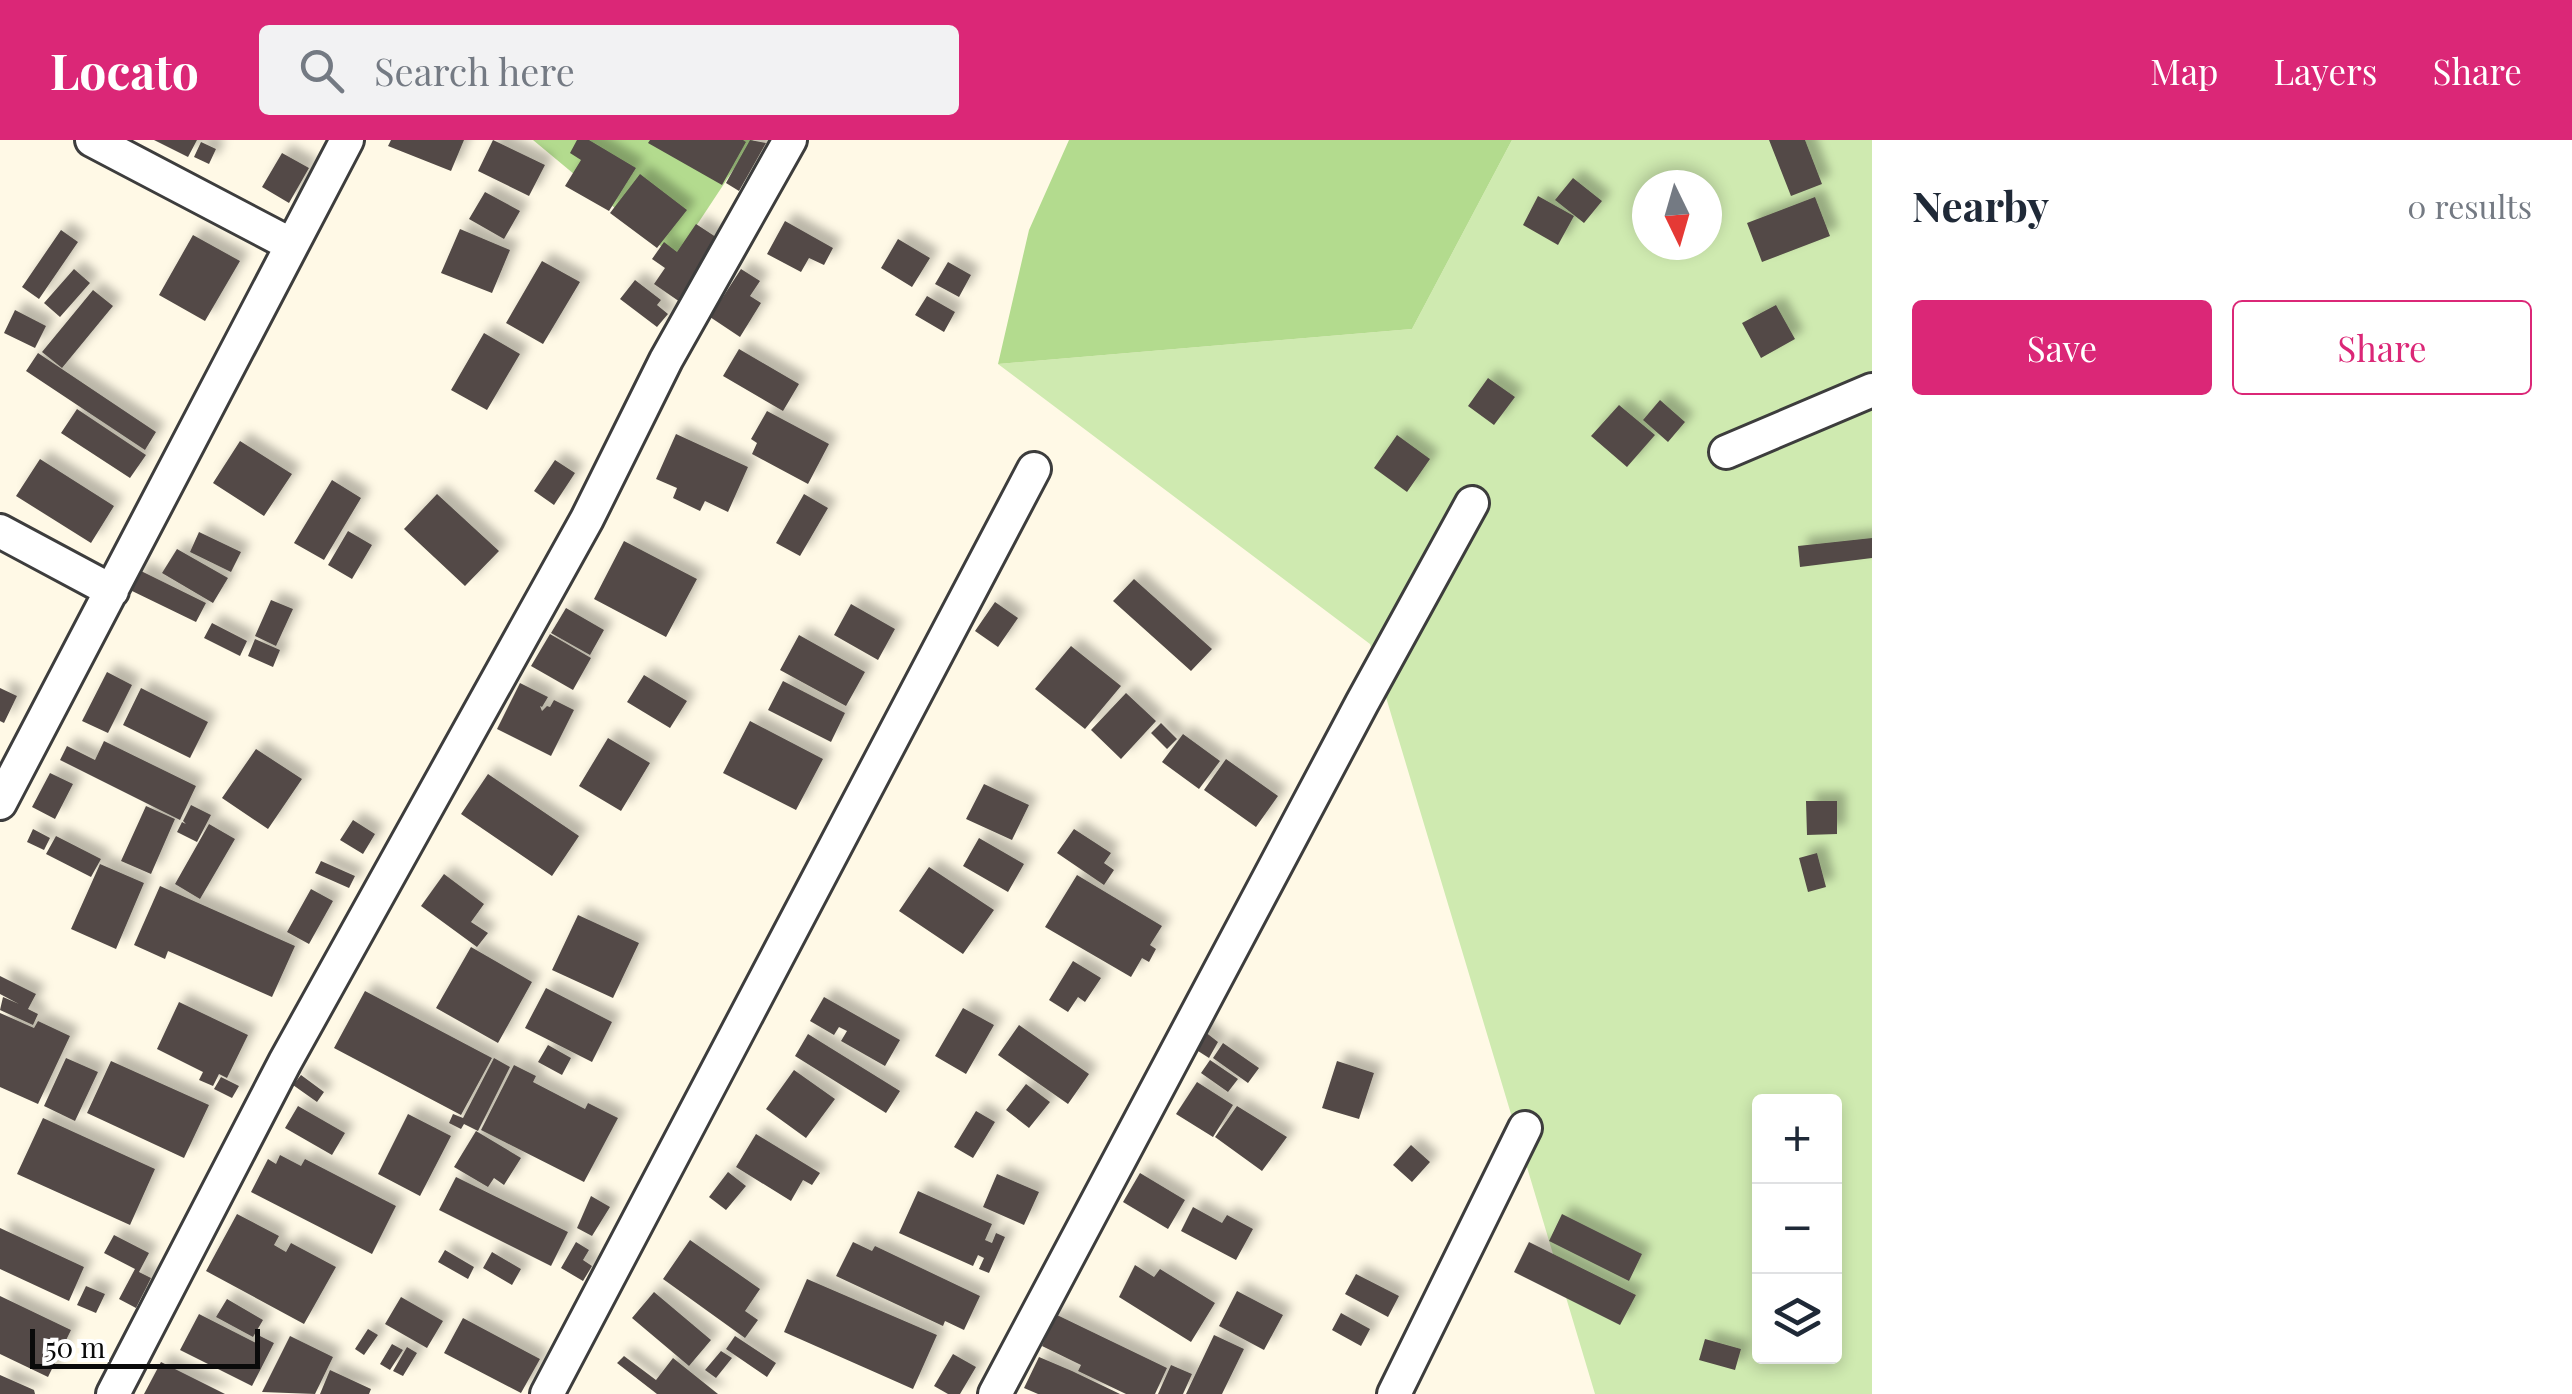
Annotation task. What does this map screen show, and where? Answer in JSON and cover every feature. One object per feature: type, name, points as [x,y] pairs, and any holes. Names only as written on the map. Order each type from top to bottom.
[{"type":"street","points":[[92,140],[290,244]]},
{"type":"street","points":[[0,802],[347,140]]},
{"type":"street","points":[[112,1394],[285,1062],[588,519],[666,360],[790,140]]},
{"type":"street","points":[[1726,452],[1872,390]]},
{"type":"street","points":[[547,1394],[1034,469]]},
{"type":"street","points":[[995,1394],[1472,503]]},
{"type":"street","points":[[0,531],[112,590]]},
{"type":"street","points":[[1394,1394],[1525,1128]]},
{"type":"green space","points":[[533,140],[753,140],[675,258]]},
{"type":"green space","points":[[1069,140],[1512,140],[1412,329],[998,364],[1029,230]]},
{"type":"green space","points":[[1512,140],[1872,140],[1872,1394],[1595,1394],[1370,644],[998,364],[1412,329]]},
{"type":"building","points":[[154,140],[197,140],[188,157]]},
{"type":"building","points":[[391,140],[464,140],[451,171],[388,146]]},
{"type":"building","points":[[493,140],[545,165],[529,196],[478,171]]},
{"type":"building","points":[[577,140],[589,140],[636,168],[609,211],[565,186],[581,160],[570,153]]},
{"type":"building","points":[[750,140],[766,143],[739,191],[726,183]]},
{"type":"building","points":[[1769,140],[1805,140],[1822,184],[1791,196]]},
{"type":"building","points":[[201,142],[216,149],[209,164],[194,157]]},
{"type":"building","points":[[746,142],[722,185],[648,143]]},
{"type":"building","points":[[282,153],[309,168],[289,203],[262,187]]},
{"type":"building","points":[[640,174],[687,210],[657,248],[610,213]]},
{"type":"building","points":[[1573,178],[1602,201],[1584,223],[1555,200]]},
{"type":"building","points":[[485,192],[520,211],[504,239],[469,219]]},
{"type":"building","points":[[1538,196],[1574,216],[1558,245],[1523,225]]},
{"type":"building","points":[[1815,197],[1830,236],[1762,262],[1747,223]]},
{"type":"building","points":[[785,221],[833,248],[824,265],[809,258],[801,272],[767,254]]},
{"type":"building","points":[[696,224],[722,241],[680,302],[654,284],[665,268],[652,259],[664,242],[677,252]]},
{"type":"building","points":[[460,229],[510,250],[492,293],[441,273]]},
{"type":"building","points":[[61,230],[78,242],[39,299],[22,287]]},
{"type":"building","points":[[193,235],[240,261],[205,321],[159,295]]},
{"type":"building","points":[[898,239],[930,258],[912,287],[881,268]]},
{"type":"building","points":[[542,261],[580,282],[543,344],[506,323]]},
{"type":"building","points":[[948,262],[971,275],[959,297],[935,284]]},
{"type":"building","points":[[74,269],[90,283],[60,317],[44,303]]},
{"type":"building","points":[[741,269],[760,281],[750,296],[761,303],[740,337],[710,317]]},
{"type":"building","points":[[635,280],[661,300],[657,305],[668,314],[657,327],[620,299]]},
{"type":"building","points":[[93,290],[113,306],[62,368],[42,352]]},
{"type":"building","points":[[927,296],[955,312],[944,332],[915,315]]},
{"type":"building","points":[[1776,305],[1795,339],[1761,358],[1742,323]]},
{"type":"building","points":[[15,310],[46,326],[35,348],[4,333]]},
{"type":"building","points":[[484,333],[520,354],[487,410],[451,390]]},
{"type":"building","points":[[739,349],[799,384],[783,411],[723,376]]},
{"type":"building","points":[[38,353],[156,432],[145,450],[26,371]]},
{"type":"building","points":[[1488,378],[1515,397],[1494,425],[1468,406]]},
{"type":"building","points":[[1660,400],[1685,422],[1668,442],[1643,420]]},
{"type":"building","points":[[1619,405],[1655,435],[1627,467],[1591,436]]},
{"type":"building","points":[[77,409],[146,455],[130,478],[61,433]]},
{"type":"building","points":[[767,411],[829,444],[808,484],[752,454],[757,443],[751,439]]},
{"type":"building","points":[[676,434],[748,467],[728,512],[705,501],[700,511],[673,498],[677,488],[656,479]]},
{"type":"building","points":[[1397,435],[1430,459],[1407,492],[1374,468]]},
{"type":"building","points":[[240,441],[292,474],[264,516],[213,483]]},
{"type":"building","points":[[40,459],[114,506],[91,543],[16,496]]},
{"type":"building","points":[[555,460],[575,473],[554,505],[534,491]]},
{"type":"building","points":[[332,480],[361,498],[324,560],[294,543]]},
{"type":"building","points":[[437,494],[499,551],[465,586],[404,529]]},
{"type":"building","points":[[804,494],[828,508],[800,556],[776,543]]},
{"type":"building","points":[[348,531],[372,545],[352,579],[328,565]]},
{"type":"building","points":[[199,532],[241,552],[231,572],[190,552]]},
{"type":"building","points":[[1872,538],[1872,558],[1800,567],[1798,546]]},
{"type":"building","points":[[624,541],[697,579],[666,637],[594,599]]},
{"type":"building","points":[[177,549],[228,578],[213,603],[162,573]]},
{"type":"building","points":[[139,570],[206,603],[196,622],[130,590]]},
{"type":"building","points":[[1134,579],[1212,649],[1191,671],[1113,601]]},
{"type":"building","points":[[271,600],[293,609],[276,646],[255,636]]},
{"type":"building","points":[[995,602],[1018,618],[998,647],[975,631]]},
{"type":"building","points":[[851,604],[895,629],[878,660],[834,635]]},
{"type":"building","points":[[566,608],[604,630],[590,655],[551,633]]},
{"type":"building","points":[[212,623],[247,641],[240,656],[204,638]]},
{"type":"building","points":[[550,634],[591,658],[573,690],[531,666]]},
{"type":"building","points":[[799,635],[865,672],[846,706],[780,670]]},
{"type":"building","points":[[255,639],[280,650],[273,667],[248,656]]},
{"type":"building","points":[[1071,646],[1121,686],[1085,729],[1035,689]]},
{"type":"building","points":[[107,672],[132,685],[108,733],[82,721]]},
{"type":"building","points":[[644,675],[687,701],[670,728],[627,702]]},
{"type":"building","points":[[783,681],[845,713],[831,742],[768,710]]},
{"type":"building","points":[[520,683],[548,697],[540,706],[542,711],[554,700],[574,710],[551,756],[497,729]]},
{"type":"building","points":[[0,688],[17,696],[4,723],[0,721]]},
{"type":"building","points":[[141,688],[208,722],[190,758],[123,725]]},
{"type":"building","points":[[1126,693],[1156,721],[1121,759],[1091,730]]},
{"type":"building","points":[[750,721],[823,759],[796,810],[723,773]]},
{"type":"building","points":[[1161,723],[1177,739],[1167,749],[1151,733]]},
{"type":"building","points":[[1183,734],[1220,761],[1199,789],[1162,762]]},
{"type":"building","points":[[608,738],[650,763],[621,811],[579,786]]},
{"type":"building","points":[[104,741],[196,786],[180,820],[60,760],[67,746],[95,760]]},
{"type":"building","points":[[256,749],[302,779],[268,829],[222,798]]},
{"type":"building","points":[[1226,759],[1278,796],[1256,827],[1204,790]]},
{"type":"building","points":[[50,773],[73,784],[55,819],[32,807]]},
{"type":"building","points":[[488,774],[579,836],[552,876],[461,814]]},
{"type":"building","points":[[984,784],[1029,805],[1012,840],[966,819]]},
{"type":"building","points":[[1806,801],[1837,801],[1837,834],[1807,835]]},
{"type":"building","points":[[191,805],[211,815],[197,842],[177,832],[182,822],[186,824],[183,821]]},
{"type":"building","points":[[146,806],[175,819],[151,874],[121,861]]},
{"type":"building","points":[[353,820],[375,834],[363,854],[340,840]]},
{"type":"building","points":[[209,824],[235,839],[200,899],[175,884]]},
{"type":"building","points":[[33,829],[50,838],[44,850],[27,842]]},
{"type":"building","points":[[1074,829],[1111,853],[1104,863],[1114,870],[1104,885],[1057,853]]},
{"type":"building","points":[[56,836],[101,859],[91,877],[46,854]]},
{"type":"building","points":[[979,838],[1024,864],[1008,892],[963,866]]},
{"type":"building","points":[[1817,853],[1826,887],[1808,892],[1799,858]]},
{"type":"building","points":[[321,861],[355,876],[349,888],[315,873]]},
{"type":"building","points":[[100,864],[144,883],[116,949],[71,929]]},
{"type":"building","points":[[929,867],[994,910],[963,954],[899,911]]},
{"type":"building","points":[[444,874],[484,904],[471,922],[488,933],[477,947],[421,906]]},
{"type":"building","points":[[1077,875],[1162,926],[1150,945],[1156,949],[1149,962],[1142,958],[1131,977],[1045,927]]},
{"type":"building","points":[[160,886],[295,946],[272,997],[168,951],[165,959],[134,945]]},
{"type":"building","points":[[311,889],[333,901],[309,944],[287,932]]},
{"type":"building","points":[[578,915],[639,943],[613,998],[552,970]]},
{"type":"building","points":[[471,947],[532,982],[498,1043],[436,1008]]},
{"type":"building","points":[[1073,961],[1101,978],[1085,1002],[1078,997],[1068,1012],[1049,1000]]},
{"type":"building","points":[[0,976],[36,994],[28,1009],[38,1014],[33,1025],[0,1010],[3,997],[19,1004],[0,994]]},
{"type":"building","points":[[546,988],[612,1022],[592,1062],[525,1028]]},
{"type":"building","points":[[365,991],[492,1058],[461,1115],[334,1048]]},
{"type":"building","points":[[824,997],[900,1040],[885,1066],[841,1041],[847,1031],[839,1027],[834,1035],[810,1021]]},
{"type":"building","points":[[179,1002],[248,1035],[227,1078],[219,1074],[213,1086],[199,1080],[203,1072],[157,1049]]},
{"type":"building","points":[[963,1008],[994,1025],[966,1074],[935,1056]]},
{"type":"building","points":[[0,1013],[34,1028],[38,1021],[70,1036],[38,1104],[0,1087]]},
{"type":"building","points":[[1195,1024],[1218,1042],[1209,1058],[1184,1042]]},
{"type":"building","points":[[1019,1025],[1089,1074],[1068,1104],[998,1055]]},
{"type":"building","points":[[808,1034],[900,1091],[886,1113],[795,1056]]},
{"type":"building","points":[[1223,1043],[1259,1068],[1248,1083],[1213,1058]]},
{"type":"building","points":[[548,1045],[571,1058],[562,1075],[538,1062]]},
{"type":"building","points":[[66,1058],[98,1072],[75,1121],[44,1106]]},
{"type":"building","points":[[494,1058],[510,1067],[478,1131],[464,1124],[461,1129],[449,1123],[453,1114],[463,1118]]},
{"type":"building","points":[[1210,1060],[1238,1079],[1228,1092],[1201,1073]]},
{"type":"building","points":[[111,1061],[209,1105],[184,1158],[87,1113]]},
{"type":"building","points":[[1337,1061],[1374,1073],[1359,1119],[1322,1108]]},
{"type":"building","points":[[514,1065],[536,1076],[533,1082],[585,1109],[588,1103],[618,1118],[584,1182],[481,1130]]},
{"type":"building","points":[[794,1070],[835,1099],[806,1138],[766,1109]]},
{"type":"building","points":[[301,1075],[324,1092],[317,1102],[293,1085]]},
{"type":"building","points":[[221,1077],[239,1086],[232,1098],[214,1089]]},
{"type":"building","points":[[1197,1082],[1233,1105],[1213,1137],[1176,1114]]},
{"type":"building","points":[[1026,1084],[1050,1102],[1029,1128],[1006,1110]]},
{"type":"building","points":[[298,1106],[345,1133],[332,1155],[285,1128]]},
{"type":"building","points":[[1237,1106],[1287,1137],[1262,1171],[1215,1137]]},
{"type":"building","points":[[976,1111],[995,1122],[973,1158],[954,1147]]},
{"type":"building","points":[[408,1114],[451,1136],[420,1196],[378,1174]]},
{"type":"building","points":[[43,1118],[155,1169],[130,1225],[17,1174]]},
{"type":"building","points":[[476,1131],[521,1158],[504,1185],[494,1178],[488,1187],[454,1167]]},
{"type":"building","points":[[756,1134],[820,1173],[812,1185],[803,1180],[791,1201],[736,1167]]},
{"type":"building","points":[[1411,1145],[1430,1162],[1412,1182],[1393,1165]]},
{"type":"building","points":[[280,1155],[301,1166],[305,1159],[396,1206],[372,1254],[251,1192],[268,1159],[276,1164]]},
{"type":"building","points":[[728,1172],[746,1186],[726,1210],[709,1197]]},
{"type":"building","points":[[1140,1173],[1185,1200],[1168,1229],[1123,1202]]},
{"type":"building","points":[[997,1174],[1039,1192],[1024,1225],[983,1207]]},
{"type":"building","points":[[456,1177],[568,1232],[551,1266],[439,1210]]},
{"type":"building","points":[[918,1191],[992,1224],[985,1240],[992,1243],[996,1233],[1005,1237],[989,1273],[979,1269],[984,1258],[978,1255],[973,1266],[899,1233]]},
{"type":"building","points":[[591,1196],[610,1207],[592,1236],[577,1228]]},
{"type":"building","points":[[1193,1207],[1222,1223],[1227,1215],[1253,1229],[1236,1260],[1181,1231]]},
{"type":"building","points":[[237,1214],[279,1236],[274,1245],[286,1252],[291,1243],[336,1267],[304,1324],[206,1271]]},
{"type":"building","points":[[1562,1214],[1642,1254],[1629,1281],[1549,1241]]},
{"type":"building","points":[[0,1228],[84,1267],[69,1301],[0,1269]]},
{"type":"building","points":[[114,1235],[149,1253],[139,1272],[151,1278],[136,1308],[119,1299],[135,1269],[104,1253]]},
{"type":"building","points":[[690,1240],[760,1289],[745,1311],[758,1320],[745,1338],[663,1279]]},
{"type":"building","points":[[576,1242],[589,1250],[583,1260],[592,1266],[583,1281],[561,1268]]},
{"type":"building","points":[[853,1242],[872,1251],[875,1246],[980,1296],[964,1330],[945,1321],[943,1326],[836,1276]]},
{"type":"building","points":[[1529,1242],[1636,1295],[1620,1325],[1514,1272]]},
{"type":"building","points":[[445,1250],[474,1267],[468,1279],[438,1262]]},
{"type":"building","points":[[492,1252],[521,1269],[512,1285],[483,1268]]},
{"type":"building","points":[[1135,1265],[1154,1277],[1160,1269],[1215,1303],[1191,1342],[1119,1297]]},
{"type":"building","points":[[1356,1274],[1399,1296],[1388,1317],[1345,1294]]},
{"type":"building","points":[[807,1279],[937,1335],[913,1389],[784,1332]]},
{"type":"building","points":[[86,1286],[105,1294],[96,1313],[77,1305]]},
{"type":"building","points":[[1237,1291],[1283,1315],[1264,1350],[1219,1326]]},
{"type":"building","points":[[654,1292],[711,1340],[689,1366],[632,1318]]},
{"type":"building","points":[[0,1296],[71,1330],[48,1377],[0,1354]]},
{"type":"building","points":[[401,1297],[443,1321],[427,1348],[385,1324]]},
{"type":"building","points":[[227,1299],[263,1320],[253,1337],[216,1317]]},
{"type":"building","points":[[1341,1313],[1370,1329],[1361,1346],[1332,1330]]},
{"type":"building","points":[[199,1314],[256,1343],[260,1336],[274,1343],[252,1386],[180,1350]]},
{"type":"building","points":[[1057,1315],[1167,1368],[1155,1394],[1126,1394],[1078,1371],[1081,1365],[1042,1346],[1047,1335],[1039,1331],[1046,1318],[1054,1322]]},
{"type":"building","points":[[463,1318],[540,1359],[521,1393],[444,1353]]},
{"type":"building","points":[[368,1329],[378,1335],[364,1355],[355,1349]]},
{"type":"building","points":[[1214,1335],[1244,1349],[1222,1394],[1186,1394]]},
{"type":"building","points":[[290,1336],[333,1357],[315,1394],[262,1392]]},
{"type":"building","points":[[735,1336],[776,1363],[767,1377],[726,1349]]},
{"type":"building","points":[[1705,1339],[1741,1349],[1735,1370],[1699,1360]]},
{"type":"building","points":[[392,1344],[403,1350],[390,1370],[380,1364]]},
{"type":"building","points":[[407,1347],[417,1353],[403,1376],[393,1371]]},
{"type":"building","points":[[721,1351],[732,1358],[716,1378],[705,1370]]},
{"type":"building","points":[[953,1354],[976,1367],[960,1394],[948,1394],[934,1386]]},
{"type":"building","points":[[624,1356],[656,1380],[673,1358],[718,1394],[657,1394],[617,1363]]},
{"type":"building","points":[[1039,1357],[1120,1394],[1038,1394],[1024,1388]]},
{"type":"building","points":[[161,1362],[225,1394],[144,1394]]},
{"type":"building","points":[[1171,1365],[1192,1374],[1183,1394],[1158,1394]]},
{"type":"building","points":[[330,1370],[371,1389],[369,1394],[320,1394]]},
{"type":"building","points":[[0,1375],[34,1390],[35,1394],[0,1394]]}]
